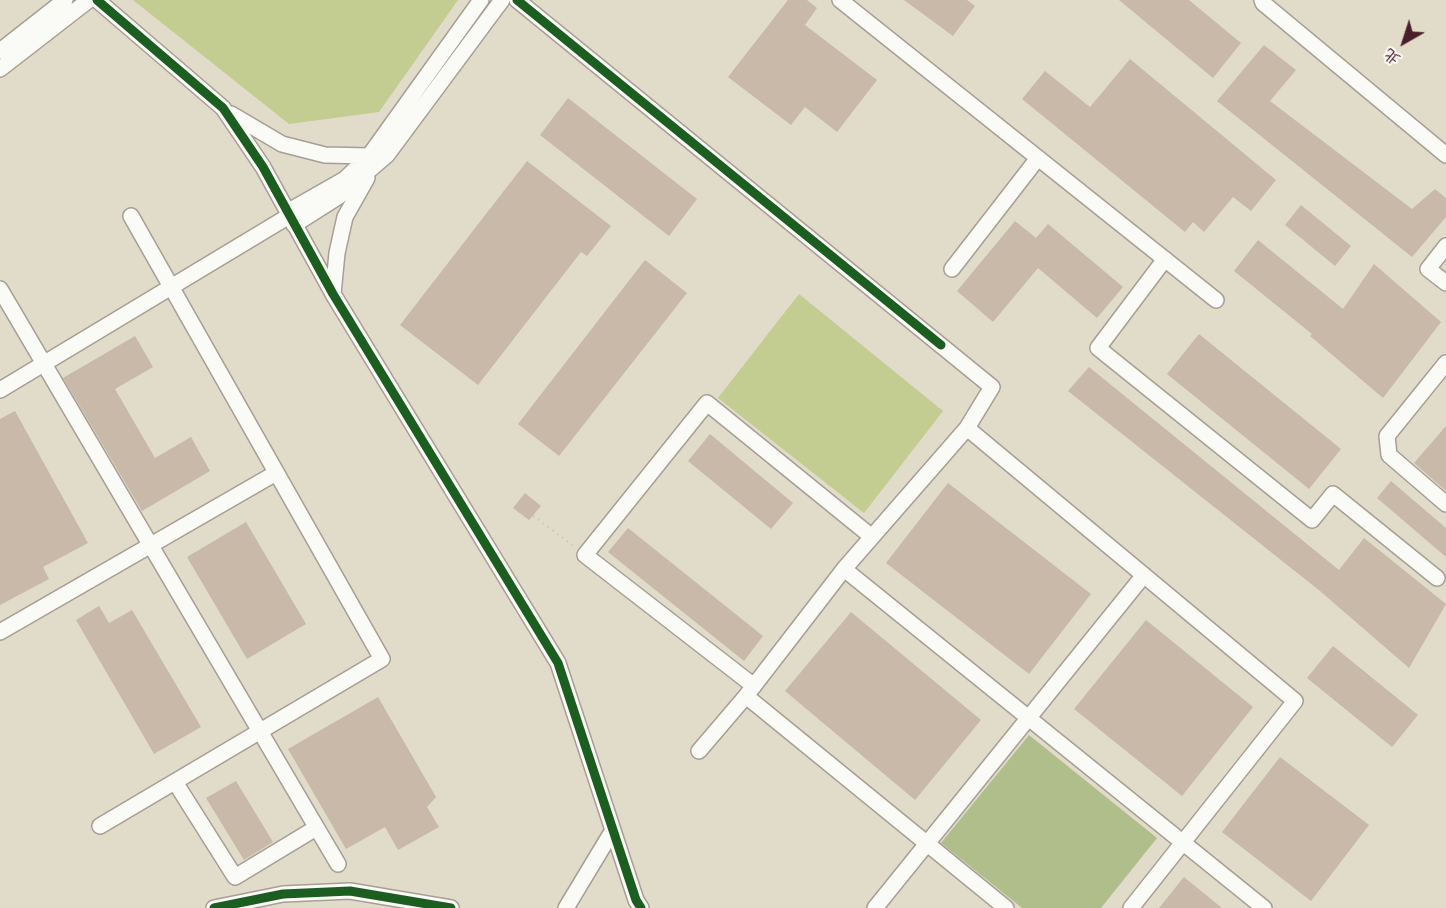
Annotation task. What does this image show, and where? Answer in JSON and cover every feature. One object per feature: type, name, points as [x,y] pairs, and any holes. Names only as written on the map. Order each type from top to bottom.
[{"type":"street","points":[[0,51],[65,0]]},
{"type":"street","points":[[0,69],[89,0]]},
{"type":"street","points":[[97,0],[223,108],[244,123],[282,144],[369,164]]},
{"type":"street","points":[[333,294],[337,253],[345,217],[369,164],[481,0]]},
{"type":"street","points":[[0,390],[290,218],[345,178],[387,156],[502,0]]},
{"type":"street","points":[[517,0],[992,387],[967,428],[844,569],[750,691],[699,751]]},
{"type":"street","points":[[840,0],[1216,300]]},
{"type":"street","points":[[1262,0],[1446,155]]},
{"type":"street","points":[[223,108],[263,167],[333,294],[558,663],[636,900],[641,908]]},
{"type":"street","points":[[952,269],[1038,158]]},
{"type":"street","points":[[100,826],[382,659],[131,216]]},
{"type":"street","points":[[1446,246],[1428,269],[1446,283]]},
{"type":"street","points":[[1166,260],[1098,348],[1312,520],[1333,494],[1437,578]]},
{"type":"street","points":[[0,288],[338,864]]},
{"type":"street","points":[[1446,363],[1387,436],[1389,455],[1446,504]]},
{"type":"street","points":[[872,537],[707,403],[585,555],[750,691],[927,844],[1006,908]]},
{"type":"street","points":[[967,428],[1295,701],[1131,908]]},
{"type":"street","points":[[0,632],[276,473]]},
{"type":"street","points":[[844,569],[1264,908]]},
{"type":"street","points":[[875,908],[1144,574]]},
{"type":"street","points":[[175,782],[235,877],[316,828]]},
{"type":"street","points":[[566,908],[613,830]]},
{"type":"street","points":[[214,908],[283,894],[350,891],[451,908]]},
{"type":"path","points":[[533,516],[575,547]]},
{"type":"green space","points":[[133,0],[458,0],[379,112],[289,124]]},
{"type":"green space","points":[[799,294],[943,411],[864,513],[718,398]]},
{"type":"green space","points":[[1029,735],[1157,838],[1101,908],[1022,908],[941,843]]},
{"type":"building","points":[[788,0],[807,0],[817,8],[805,25],[877,80],[837,132],[805,107],[791,125],[728,77]]},
{"type":"building","points":[[904,0],[967,0],[975,6],[953,36]]},
{"type":"building","points":[[1119,0],[1189,0],[1241,43],[1213,78]]},
{"type":"building","points":[[1264,45],[1296,70],[1270,101],[1412,209],[1435,189],[1446,198],[1446,217],[1412,257],[1217,101]]},
{"type":"building","points":[[1130,59],[1276,180],[1251,211],[1233,197],[1204,232],[1193,222],[1185,232],[1022,99],[1045,71],[1090,107]]},
{"type":"building","points":[[568,98],[697,199],[669,236],[540,135]]},
{"type":"building","points":[[527,161],[611,226],[587,256],[581,252],[478,385],[400,325]]},
{"type":"building","points":[[1301,205],[1351,246],[1335,266],[1285,225]]},
{"type":"building","points":[[1015,221],[1036,238],[1048,224],[1123,287],[1097,318],[1038,268],[993,322],[957,291]]},
{"type":"building","points":[[1258,240],[1343,309],[1374,264],[1441,322],[1383,398],[1310,336],[1312,334],[1234,271]]},
{"type":"building","points":[[645,260],[687,293],[559,456],[518,424]]},
{"type":"building","points":[[1199,334],[1341,449],[1309,489],[1167,374]]},
{"type":"building","points":[[135,336],[153,367],[115,389],[155,458],[191,437],[210,471],[142,511],[63,378]]},
{"type":"building","points":[[1089,367],[1339,570],[1364,538],[1446,604],[1409,668],[1320,591],[1068,391]]},
{"type":"building","points":[[15,411],[88,543],[43,567],[49,579],[0,605],[0,419]]},
{"type":"building","points":[[1446,426],[1446,491],[1414,463]]},
{"type":"building","points":[[710,434],[793,503],[771,529],[688,461]]},
{"type":"building","points":[[1391,481],[1446,528],[1446,557],[1377,498]]},
{"type":"building","points":[[948,483],[1091,594],[1029,674],[886,563]]},
{"type":"building","points":[[525,493],[541,506],[529,520],[513,508]]},
{"type":"building","points":[[246,522],[306,624],[247,659],[187,557]]},
{"type":"building","points":[[628,528],[763,636],[744,661],[608,552]]},
{"type":"building","points":[[99,606],[109,623],[132,610],[201,727],[154,754],[76,620]]},
{"type":"building","points":[[851,612],[981,720],[915,800],[785,691]]},
{"type":"building","points":[[1146,620],[1253,707],[1182,796],[1074,709]]},
{"type":"building","points":[[1333,646],[1418,715],[1392,747],[1307,678]]},
{"type":"building","points":[[378,697],[436,797],[427,807],[439,827],[398,850],[385,827],[346,849],[288,749]]},
{"type":"building","points":[[1280,757],[1369,825],[1311,901],[1222,832]]},
{"type":"building","points":[[236,781],[273,842],[244,860],[206,798]]},
{"type":"building","points":[[1184,877],[1222,908],[1159,908]]},
{"type":"cycle path","points":[[97,0],[223,108],[263,167],[333,294],[558,663],[636,900],[641,908]]},
{"type":"cycle path","points":[[517,0],[941,345]]},
{"type":"cycle path","points":[[214,908],[283,894],[350,891],[451,908]]}]
